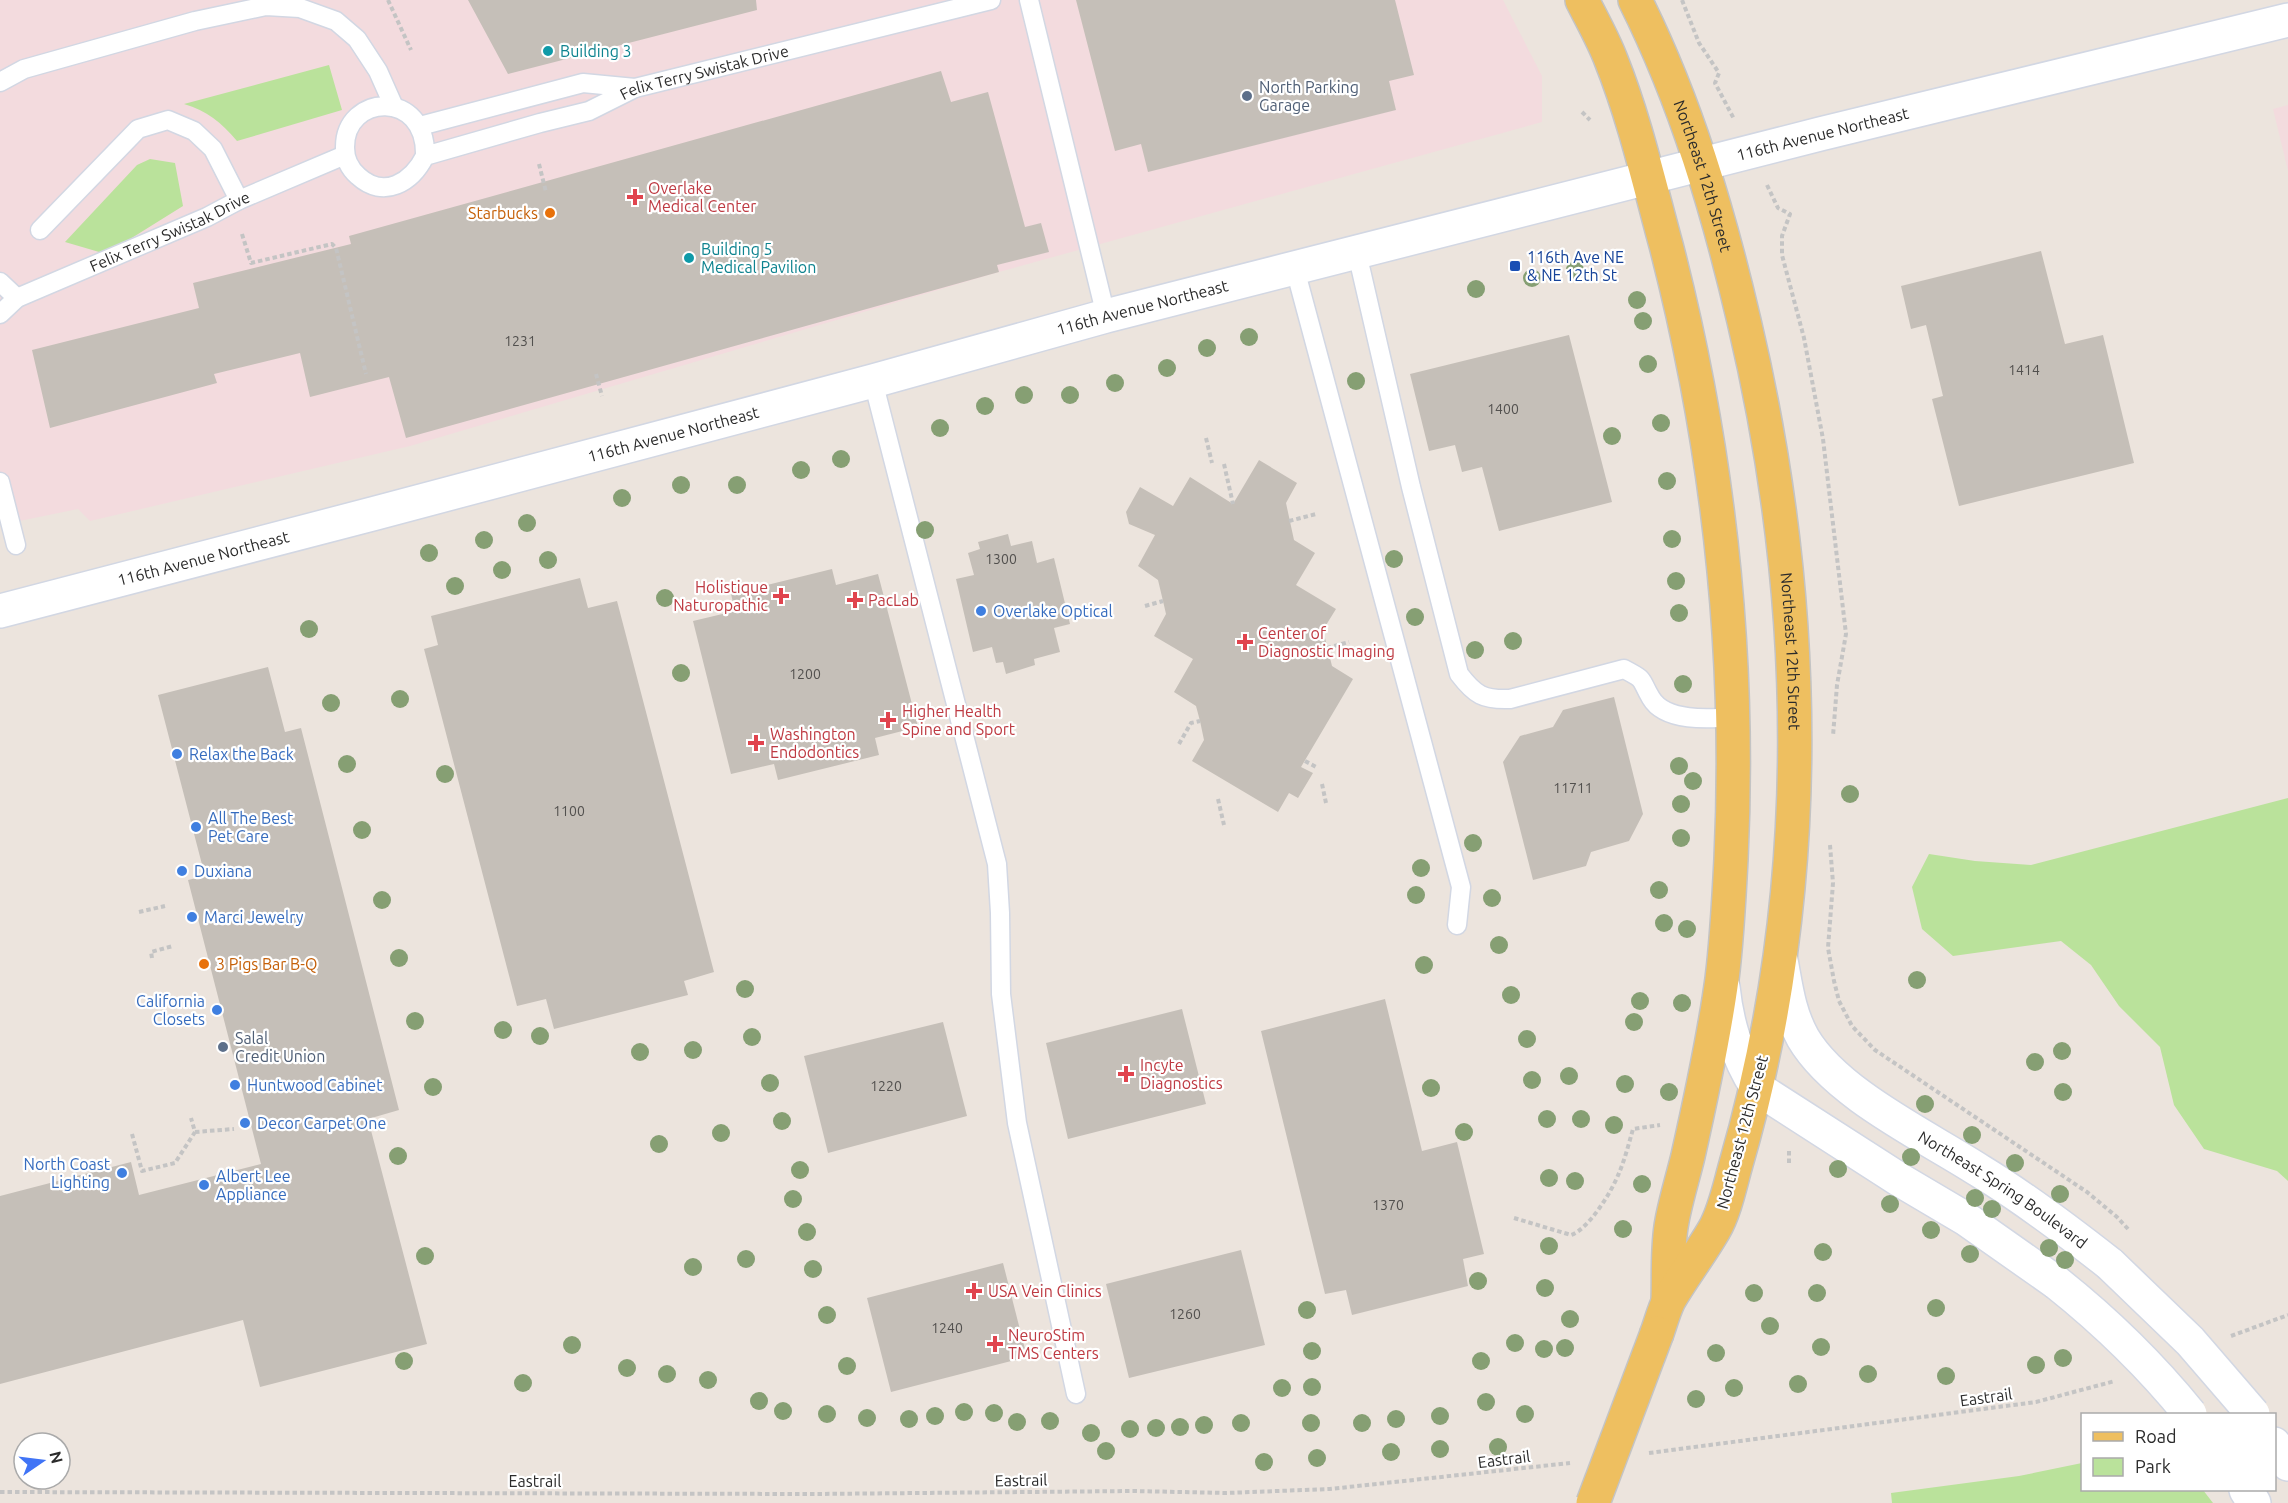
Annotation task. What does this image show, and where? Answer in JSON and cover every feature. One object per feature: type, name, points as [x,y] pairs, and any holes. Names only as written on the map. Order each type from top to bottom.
[{"type":"main road","name":"Northeast 12th Street","points":[[1582,0],[1610,57],[1628,106],[1649,178],[1697,378],[1714,478],[1724,563],[1733,717],[1733,812],[1728,914],[1722,979],[1704,1077],[1671,1224],[1662,1318]]},
{"type":"main road","name":"Northeast 12th Street","points":[[1593,1503],[1662,1318],[1716,1226],[1736,1168],[1757,1089],[1780,958],[1790,879],[1795,797],[1794,675],[1789,584],[1768,426],[1728,252],[1702,164],[1673,83],[1635,0]]},
{"type":"main road","name":"116th Avenue Northeast","points":[[0,611],[873,381],[1106,315],[1295,269],[1702,164],[2288,20]]},
{"type":"main road","name":"Northeast Spring Boulevard","points":[[1780,958],[1789,1007],[1804,1039],[1847,1088],[2052,1218],[2110,1264],[2190,1341],[2252,1413]]},
{"type":"main road","points":[[1722,979],[1733,1042],[1757,1089],[1966,1219],[2057,1283],[2111,1329],[2170,1389],[2189,1413]]},
{"type":"main road","points":[[2276,1447],[2288,1464]]},
{"type":"lane","name":"Felix Terry Swistak Drive","points":[[425,156],[589,111],[635,88],[932,7],[992,0]]},
{"type":"lane","points":[[1029,0],[1106,315]]},
{"type":"lane","points":[[0,82],[24,69],[195,21],[266,6],[300,8],[336,21],[357,39],[378,71],[394,107]]},
{"type":"lane","points":[[420,126],[584,83],[635,88]]},
{"type":"lane","points":[[381,106],[394,107],[406,112],[420,126],[425,145],[425,156],[418,170],[409,179],[397,185],[384,187],[359,178],[350,167],[345,155],[345,141],[349,129],[367,110],[381,106]]},
{"type":"lane","points":[[40,230],[138,129],[168,120],[194,131],[213,149],[240,200]]},
{"type":"lane","name":"Felix Terry Swistak Drive","points":[[0,314],[17,298],[345,155]]},
{"type":"lane","points":[[1357,253],[1411,487],[1459,674],[1473,691],[1491,699],[1510,699],[1624,669],[1641,678],[1652,700],[1666,713],[1708,719],[1733,717]]},
{"type":"lane","points":[[1295,269],[1461,887],[1457,925]]},
{"type":"lane","points":[[0,282],[17,298]]},
{"type":"lane","points":[[873,381],[997,864],[1001,994],[1017,1123],[1076,1394]]},
{"type":"lane","points":[[0,482],[16,545]]},
{"type":"path","points":[[388,0],[411,50]]},
{"type":"path","points":[[1682,0],[1699,44],[1719,74],[1715,83]]},
{"type":"path","points":[[1582,112],[1590,120]]},
{"type":"path","points":[[538,165],[546,192]]},
{"type":"path","points":[[1778,208],[1790,214],[1782,236],[1782,255],[1806,350],[1823,439],[1846,634],[1837,685],[1832,740]]},
{"type":"path","points":[[242,234],[251,263],[332,244],[336,248],[366,374]]},
{"type":"path","points":[[597,374],[602,396]]},
{"type":"path","points":[[1206,438],[1212,463]]},
{"type":"path","points":[[1224,464],[1233,504]]},
{"type":"path","points":[[1289,521],[1316,514]]},
{"type":"path","points":[[1145,606],[1163,601]]},
{"type":"path","points":[[1327,648],[1349,642]]},
{"type":"path","points":[[1179,744],[1191,723],[1200,721]]},
{"type":"path","points":[[1305,761],[1318,768]]},
{"type":"path","points":[[1322,784],[1326,803]]},
{"type":"path","points":[[1218,799],[1224,825]]},
{"type":"path","points":[[1829,835],[1833,883],[1828,948],[1839,1001],[1852,1026],[1875,1050],[2087,1191],[2117,1217],[2132,1234]]},
{"type":"path","points":[[139,912],[165,906]]},
{"type":"path","points":[[152,958],[151,952],[173,946]]},
{"type":"path","points":[[132,1134],[142,1171],[175,1163],[195,1132],[191,1118]]},
{"type":"path","points":[[1514,1218],[1571,1234],[1578,1232],[1592,1218],[1619,1174],[1633,1129],[1670,1124]]},
{"type":"path","points":[[195,1132],[234,1129]]},
{"type":"path","points":[[1789,1146],[1789,1165]]},
{"type":"path","name":"Eastrail","points":[[1640,1454],[2036,1402]]},
{"type":"path","name":"Eastrail","points":[[0,1491],[824,1494],[1134,1491],[1226,1493],[1330,1489],[1582,1461]]},
{"type":"shaded area","name":"Overlake Medical Center","points":[[0,0],[1503,0],[1542,76],[1542,122],[999,272],[410,446],[90,521],[78,509],[0,525]]},
{"type":"shaded area","points":[[2288,105],[2288,171],[2273,109]]},
{"type":"green space","points":[[329,65],[342,110],[237,141],[213,118],[184,104]]},
{"type":"green space","points":[[150,159],[175,163],[183,206],[106,254],[65,242],[137,165]]},
{"type":"green space","points":[[2288,798],[2288,1181],[2277,1171],[2204,1149],[2174,1105],[2160,1047],[2119,1006],[2091,965],[2061,941],[1953,956],[1922,929],[1912,887],[1929,854],[1975,861],[2031,865]]},
{"type":"green space","points":[[2081,1463],[2081,1491],[2204,1491],[2213,1503],[1892,1503],[1891,1493],[2019,1476]]},
{"type":"building","name":"Building 3","points":[[468,0],[756,0],[757,10],[508,74]]},
{"type":"building","name":"North Parking Garage","points":[[1076,0],[1395,0],[1414,75],[1389,81],[1396,110],[1148,172],[1141,144],[1115,151]]},
{"type":"building","name":"Building 5 Medical Pavilion","points":[[941,71],[951,102],[988,92],[1025,227],[1041,223],[1049,252],[997,265],[999,272],[406,438],[389,377],[310,397],[300,353],[214,374],[217,383],[50,428],[32,350],[199,308],[193,283],[351,244],[349,236]]},
{"type":"building","points":[[2041,251],[2065,344],[2103,335],[2134,463],[1959,506],[1932,399],[1943,396],[1926,325],[1911,329],[1901,286]]},
{"type":"building","points":[[1569,335],[1612,502],[1499,531],[1482,467],[1462,472],[1455,445],[1429,451],[1410,374]]},
{"type":"building","name":"Center of Diagnostic Imaging","points":[[1259,460],[1297,483],[1286,503],[1294,540],[1315,553],[1296,585],[1336,609],[1323,630],[1332,666],[1353,679],[1301,767],[1313,773],[1298,798],[1289,793],[1278,812],[1192,761],[1204,740],[1200,721],[1196,706],[1174,692],[1193,659],[1154,636],[1166,614],[1158,580],[1138,566],[1155,535],[1129,524],[1126,512],[1140,487],[1173,506],[1190,477],[1233,504]]},
{"type":"building","points":[[1008,534],[1011,546],[1032,541],[1037,563],[1054,558],[1070,624],[1054,628],[1060,652],[1034,659],[1035,665],[1006,674],[1003,662],[996,663],[992,647],[973,652],[956,579],[974,575],[968,553],[980,549],[978,542]]},
{"type":"building","points":[[832,569],[836,585],[878,574],[918,727],[875,738],[879,755],[778,780],[774,764],[731,774],[693,621],[735,611],[731,594]]},
{"type":"building","points":[[580,578],[588,608],[617,601],[714,972],[684,981],[688,995],[554,1029],[546,999],[517,1006],[424,649],[438,645],[431,616]]},
{"type":"building","points":[[268,667],[285,732],[301,728],[399,1110],[368,1119],[427,1344],[260,1387],[243,1320],[0,1384],[0,1196],[131,1162],[139,1195],[261,1164],[188,880],[205,876],[158,695]]},
{"type":"building","points":[[1614,697],[1643,814],[1629,841],[1591,852],[1586,866],[1533,880],[1503,762],[1520,736],[1553,727],[1563,710]]},
{"type":"building","points":[[1385,999],[1422,1151],[1457,1142],[1484,1254],[1463,1259],[1468,1286],[1352,1315],[1346,1290],[1325,1294],[1261,1031]]},
{"type":"building","name":"Incyte Diagnostics","points":[[1182,1009],[1206,1104],[1068,1139],[1046,1043]]},
{"type":"building","points":[[943,1022],[967,1116],[828,1153],[804,1056]]},
{"type":"building","points":[[1241,1250],[1265,1345],[1129,1378],[1106,1284]]},
{"type":"building","points":[[1003,1263],[1027,1357],[891,1392],[867,1298]]},
{"type":"place","name":"Building 3","points":[[548,51]]},
{"type":"place","name":"North Parking Garage","points":[[1247,96]]},
{"type":"place","name":"Overlake Medical Center","points":[[635,197]]},
{"type":"place","name":"Starbucks","points":[[550,213]]},
{"type":"place","name":"Building 5 Medical Pavilion","points":[[689,258]]},
{"type":"place","name":"116th Ave NE & NE 12th St","points":[[1515,266]]},
{"type":"place","name":"Holistique Naturopathic","points":[[781,596]]},
{"type":"place","name":"PacLab","points":[[855,600]]},
{"type":"place","name":"Overlake Optical","points":[[981,611]]},
{"type":"place","name":"Center of Diagnostic Imaging","points":[[1245,642]]},
{"type":"place","name":"Higher Health Spine and Sport","points":[[888,720]]},
{"type":"place","name":"Washington Endodontics","points":[[756,743]]},
{"type":"place","name":"Relax the Back","points":[[177,754]]},
{"type":"place","name":"All The Best Pet Care","points":[[196,827]]},
{"type":"place","name":"Duxiana","points":[[182,871]]},
{"type":"place","name":"Marci Jewelry","points":[[192,917]]},
{"type":"place","name":"3 Pigs Bar B-Q","points":[[204,964]]},
{"type":"place","name":"California Closets","points":[[217,1010]]},
{"type":"place","name":"Salal Credit Union","points":[[223,1047]]},
{"type":"place","name":"Incyte Diagnostics","points":[[1126,1074]]},
{"type":"place","name":"Huntwood Cabinet","points":[[235,1085]]},
{"type":"place","name":"Decor Carpet One","points":[[245,1123]]},
{"type":"place","name":"North Coast Lighting","points":[[122,1173]]},
{"type":"place","name":"Albert Lee Appliance","points":[[204,1185]]},
{"type":"place","name":"USA Vein Clinics","points":[[974,1291]]},
{"type":"place","name":"NeuroStim TMS Centers","points":[[995,1344]]}]
